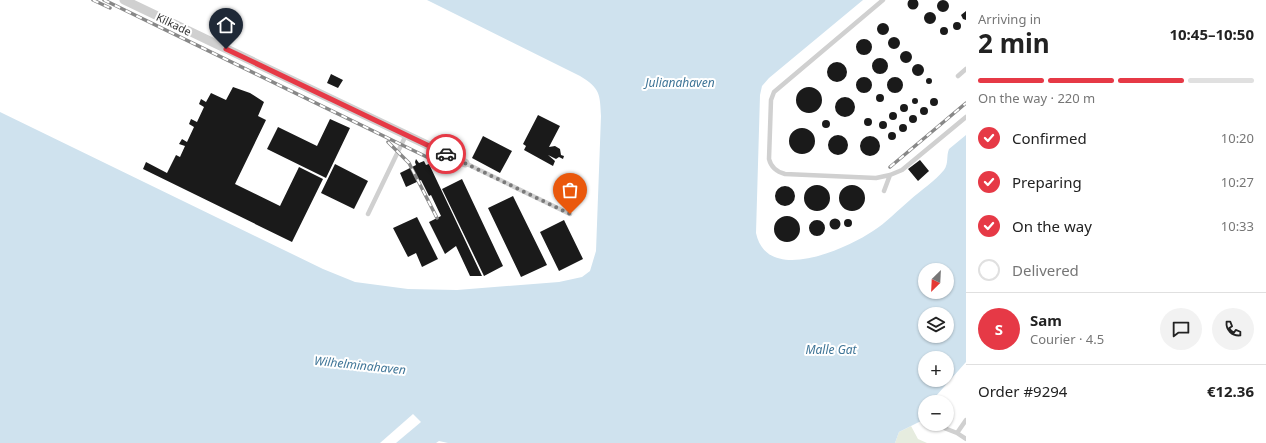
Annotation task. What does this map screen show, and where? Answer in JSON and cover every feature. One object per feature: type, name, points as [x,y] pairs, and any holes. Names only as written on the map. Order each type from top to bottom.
[{"type":"street","name":"Kilkade","points":[[128,1],[465,163]]},
{"type":"lane","points":[[883,0],[774,92],[771,100],[769,159],[773,168],[785,174],[876,178],[890,175],[902,170],[966,117]]},
{"type":"lane","points":[[958,76],[966,69]]},
{"type":"lane","points":[[368,214],[406,135]]},
{"type":"lane","name":"Kilkade","points":[[465,163],[570,214]]},
{"type":"lane","points":[[884,192],[890,175]]},
{"type":"lane","points":[[957,433],[966,420]]},
{"type":"lane","points":[[952,431],[966,439]]},
{"type":"shaded area","points":[[911,426],[918,439],[927,443],[895,443],[899,432]]},
{"type":"water","points":[[427,0],[863,0],[769,78],[762,86],[760,95],[756,233],[763,249],[775,257],[791,260],[808,258],[845,246],[878,228],[936,178],[946,167],[949,149],[966,135],[966,362],[954,376],[954,351],[918,351],[918,387],[944,387],[937,395],[918,395],[918,422],[899,432],[895,443],[448,443],[439,441],[436,443],[0,443],[0,112],[323,269],[355,282],[408,289],[457,290],[559,282],[582,277],[590,271],[596,251],[601,108],[598,92],[587,80]]},
{"type":"pier","points":[[413,414],[421,422],[396,443],[380,443]]},
{"type":"building","points":[[911,-1],[915,-1],[917,0],[917,8],[911,9],[908,6],[908,2]]},
{"type":"building","points":[[941,0],[945,0],[949,6],[945,12],[941,12],[937,8],[937,4]]},
{"type":"building","points":[[966,11],[966,20],[963,19],[961,15]]},
{"type":"building","points":[[930,12],[934,14],[936,18],[934,22],[930,24],[926,22],[924,18],[926,14]]},
{"type":"building","points":[[957,22],[960,23],[960,29],[957,30],[954,29],[953,26],[954,23]]},
{"type":"building","points":[[883,23],[887,25],[889,29],[887,33],[883,35],[879,33],[877,29],[879,25]]},
{"type":"building","points":[[944,27],[947,28],[947,34],[944,35],[941,34],[940,31],[941,28]]},
{"type":"building","points":[[892,37],[896,37],[900,43],[896,49],[892,49],[888,45],[888,41]]},
{"type":"building","points":[[864,39],[870,41],[872,47],[870,53],[864,55],[858,53],[856,47],[858,41]]},
{"type":"building","points":[[904,51],[908,51],[912,57],[908,63],[904,63],[900,59],[900,55]]},
{"type":"building","points":[[880,58],[886,60],[888,66],[886,72],[880,74],[874,72],[872,66],[874,60]]},
{"type":"building","points":[[833,62],[841,62],[847,68],[847,76],[841,82],[833,82],[827,76],[827,68]]},
{"type":"building","points":[[918,64],[922,66],[924,70],[922,74],[918,76],[914,74],[912,70],[914,66]]},
{"type":"building","points":[[331,74],[343,80],[338,88],[327,83]]},
{"type":"building","points":[[864,77],[870,79],[872,85],[870,91],[864,93],[858,91],[856,85],[858,79]]},
{"type":"building","points":[[895,77],[901,79],[903,85],[901,91],[895,93],[889,91],[887,85],[889,79]]},
{"type":"building","points":[[929,78],[932,81],[929,84],[926,81]]},
{"type":"building","points":[[233,87],[250,93],[264,102],[258,116],[266,120],[235,184],[280,206],[299,167],[323,179],[292,242],[143,169],[146,162],[167,173],[176,155],[180,157],[185,146],[179,144],[182,139],[187,142],[194,127],[189,124],[191,119],[197,122],[204,107],[199,104],[201,99],[206,102],[211,93],[226,100]]},
{"type":"building","points":[[809,87],[818,91],[822,100],[818,109],[809,113],[800,109],[796,100],[800,91]]},
{"type":"building","points":[[880,94],[883,95],[883,101],[880,102],[877,101],[876,98],[877,95]]},
{"type":"building","points":[[845,97],[852,100],[855,107],[852,114],[845,117],[838,114],[835,107],[838,100]]},
{"type":"building","points":[[915,98],[918,101],[915,104],[912,101]]},
{"type":"building","points":[[934,98],[937,99],[937,105],[934,106],[931,105],[930,102],[931,99]]},
{"type":"building","points":[[904,104],[907,105],[907,111],[904,112],[901,111],[900,108],[901,105]]},
{"type":"building","points":[[924,107],[927,108],[927,114],[924,115],[921,114],[920,111],[921,108]]},
{"type":"building","points":[[893,112],[896,113],[896,119],[893,120],[890,119],[889,116],[890,113]]},
{"type":"building","points":[[538,115],[560,126],[549,147],[555,146],[560,149],[561,155],[564,156],[563,159],[559,157],[556,159],[548,155],[555,161],[553,166],[524,150],[526,146],[523,144]]},
{"type":"building","points":[[913,115],[916,116],[916,122],[913,123],[910,122],[909,119],[910,116]]},
{"type":"building","points":[[868,118],[871,119],[871,125],[868,126],[865,125],[864,122],[865,119]]},
{"type":"building","points":[[330,119],[350,128],[326,178],[267,149],[278,127],[317,146]]},
{"type":"building","points":[[826,120],[829,121],[829,127],[826,128],[823,127],[822,124],[823,121]]},
{"type":"building","points":[[883,121],[886,122],[886,128],[883,129],[880,128],[879,125],[880,122]]},
{"type":"building","points":[[903,124],[906,125],[906,131],[903,132],[900,131],[899,128],[900,125]]},
{"type":"building","points":[[802,128],[811,132],[815,141],[811,150],[802,154],[793,150],[789,141],[793,132]]},
{"type":"building","points":[[892,132],[895,133],[895,139],[892,140],[889,139],[888,136],[889,133]]},
{"type":"building","points":[[838,135],[845,138],[848,145],[845,152],[838,155],[831,152],[828,145],[831,138]]},
{"type":"building","points":[[483,136],[512,151],[500,173],[472,158]]},
{"type":"building","points":[[870,136],[877,139],[880,146],[877,153],[870,156],[863,153],[860,146],[863,139]]},
{"type":"building","points":[[416,159],[419,163],[424,161],[426,165],[429,164],[482,276],[470,276],[456,246],[445,254],[429,222],[441,216],[431,195],[429,196],[421,180],[406,187],[400,173],[416,165]]},
{"type":"building","points":[[920,160],[929,171],[918,181],[908,169]]},
{"type":"building","points":[[335,164],[368,181],[354,209],[321,193]]},
{"type":"building","points":[[462,179],[503,266],[484,276],[442,189]]},
{"type":"building","points":[[817,185],[826,189],[830,198],[826,207],[817,211],[808,207],[804,198],[808,189]]},
{"type":"building","points":[[852,185],[861,189],[865,198],[861,207],[852,211],[843,207],[839,198],[843,189]]},
{"type":"building","points":[[785,186],[792,189],[795,196],[792,203],[785,206],[778,203],[775,196],[778,189]]},
{"type":"building","points":[[513,196],[547,265],[521,277],[488,208]]},
{"type":"building","points":[[787,216],[796,220],[800,229],[796,238],[787,242],[778,238],[774,229],[778,220]]},
{"type":"building","points":[[417,217],[438,259],[422,267],[416,253],[408,257],[393,228]]},
{"type":"building","points":[[833,219],[837,219],[839,220],[839,228],[833,229],[830,226],[830,222]]},
{"type":"building","points":[[848,219],[851,220],[851,226],[848,227],[845,226],[844,223],[845,220]]},
{"type":"building","points":[[564,220],[583,259],[559,271],[540,232]]},
{"type":"building","points":[[817,220],[823,222],[825,228],[823,234],[817,236],[811,234],[809,228],[811,222]]},
{"type":"railway","points":[[93,0],[110,8]]},
{"type":"railway","points":[[104,0],[435,161]]},
{"type":"railway","points":[[890,167],[966,103]]},
{"type":"railway","points":[[388,142],[409,163],[437,218]]},
{"type":"way so far","points":[[446,154],[570,214]]},
{"type":"route","points":[[226,49],[446,154]]},
{"type":"water label","name":"Julianahaven","points":[[680,82]]},
{"type":"water label","name":"Malle Gat","points":[[831,349]]},
{"type":"water label","name":"Wilhelminahaven","points":[[360,365]]}]
